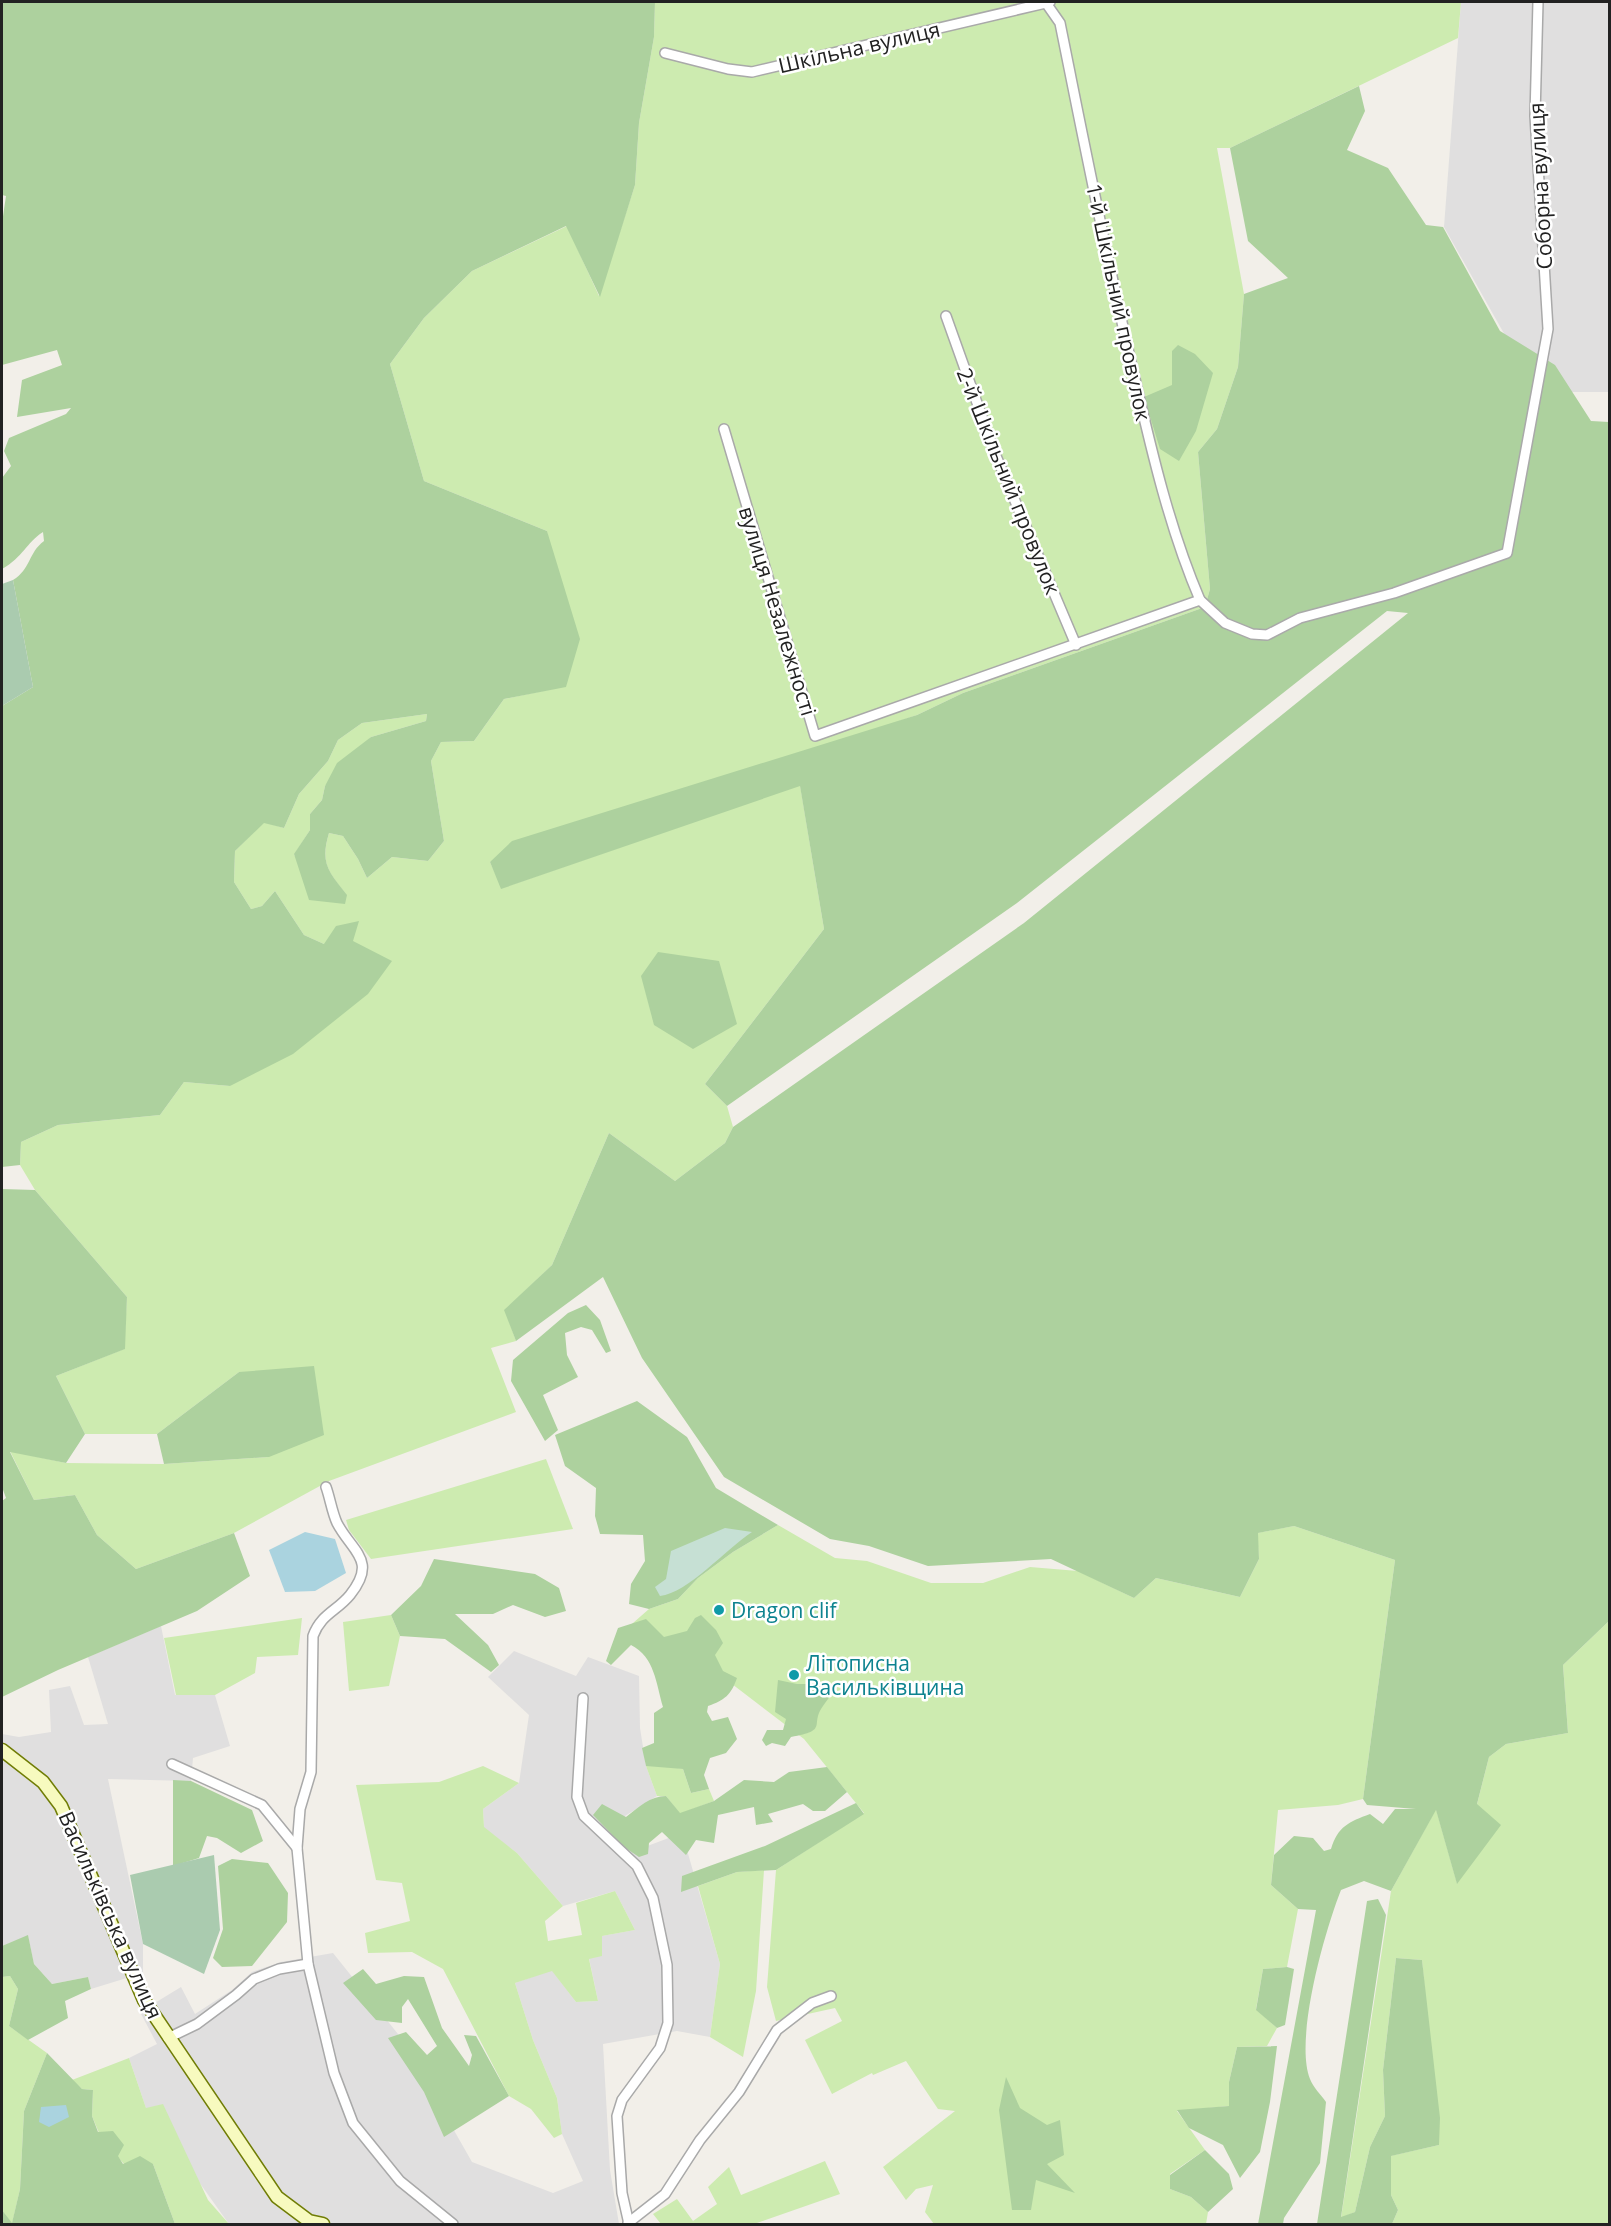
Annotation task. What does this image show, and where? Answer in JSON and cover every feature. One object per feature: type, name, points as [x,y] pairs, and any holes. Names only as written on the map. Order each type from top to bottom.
[{"type":"street","name":"Шкільна вулиця","points":[[666,52],[728,69],[752,72],[1049,2]]},
{"type":"street","name":"1-й Шкільний провулок","points":[[1049,2],[1060,23],[1112,281],[1149,438],[1188,571],[1200,600]]},
{"type":"street","name":"Соборна вулиця","points":[[1200,600],[1225,623],[1252,634],[1267,635],[1300,618],[1394,593],[1508,553],[1548,329],[1535,116],[1538,2]]},
{"type":"street","name":"2-й Шкільний провулок","points":[[946,316],[996,456],[1076,645]]},
{"type":"street","name":"вулиця Незалежності","points":[[724,429],[815,736],[1076,645]]},
{"type":"street","points":[[1076,645],[1200,600]]},
{"type":"street","points":[[326,1487],[338,1523],[361,1555],[363,1574],[349,1596],[329,1611],[317,1626],[313,1636],[311,1772],[300,1809],[297,1848],[308,1964],[334,2073],[353,2122],[400,2181],[453,2224]]},
{"type":"street","points":[[583,1698],[577,1797],[584,1816],[637,1866],[653,1898],[667,1965],[668,2023],[660,2048],[628,2092],[617,2116],[622,2193],[629,2224],[665,2194],[699,2140],[739,2092],[777,2030],[812,2003],[831,1996]]},
{"type":"street","name":"Васильківська вулиця","points":[[2,1750],[43,1782],[61,1806],[144,2000],[168,2038],[277,2197],[309,2221],[323,2224]]},
{"type":"street","points":[[172,1764],[262,1805],[297,1848]]},
{"type":"street","points":[[168,2038],[197,2024],[254,1979],[279,1969],[308,1964]]},
{"type":"shaded area","points":[[1461,2],[1609,2],[1609,392],[1537,392],[1444,227]]},
{"type":"shaded area","points":[[161,1626],[175,1695],[215,1695],[230,1746],[193,1758],[191,1781],[108,1779],[143,1944],[143,1973],[91,1989],[88,1977],[52,1984],[34,1964],[28,1936],[2,1946],[2,1734],[19,1737],[51,1732],[49,1690],[70,1686],[84,1725],[108,1724],[88,1657]]},
{"type":"shaded area","points":[[514,1651],[576,1676],[588,1657],[639,1676],[640,1728],[646,1766],[657,1796],[617,1821],[642,1848],[682,1833],[720,1964],[710,2037],[677,2031],[603,2044],[610,2170],[619,2224],[229,2224],[146,2108],[129,2058],[157,2044],[140,2012],[181,1987],[195,2014],[232,1990],[252,1972],[281,1962],[333,1953],[402,2039],[472,2162],[553,2193],[583,2181],[562,2134],[557,2098],[533,2040],[515,1983],[552,1970],[576,2002],[598,2001],[589,1958],[602,1936],[635,1930],[615,1891],[563,1906],[517,1853],[484,1828],[483,1809],[519,1783],[529,1715],[488,1677]]},
{"type":"green space","points":[[2,2],[655,2],[654,37],[639,123],[635,185],[600,297],[566,226],[472,271],[424,318],[390,364],[424,481],[547,531],[580,639],[566,687],[504,699],[474,741],[441,742],[431,761],[444,841],[428,861],[392,857],[367,878],[343,836],[329,833],[326,843],[326,859],[331,873],[347,895],[345,904],[309,900],[294,854],[310,830],[310,814],[322,800],[325,786],[337,763],[371,737],[426,721],[427,714],[362,723],[338,740],[328,761],[299,794],[284,828],[264,823],[235,851],[234,882],[251,909],[262,906],[275,891],[304,935],[324,944],[336,926],[359,921],[353,941],[392,961],[368,994],[293,1054],[230,1086],[184,1082],[160,1115],[58,1125],[21,1142],[20,1165],[2,1167],[2,706],[33,687],[13,580],[23,571],[44,541],[43,532],[15,560],[2,569],[2,478],[11,466],[4,451],[9,438],[66,414],[71,408],[17,417],[22,380],[62,365],[57,350],[2,365],[2,223],[6,196],[2,195]]},
{"type":"green space","points":[[655,2],[1461,2],[1458,38],[1230,148],[1217,148],[1244,294],[1238,367],[1217,429],[1198,452],[1210,589],[1205,607],[963,693],[917,715],[490,862],[502,888],[800,785],[824,929],[705,1084],[727,1106],[733,1127],[725,1143],[675,1181],[609,1133],[552,1265],[505,1310],[516,1341],[491,1348],[516,1412],[329,1481],[234,1533],[136,1569],[97,1535],[75,1495],[34,1500],[10,1451],[66,1463],[164,1464],[269,1457],[239,1372],[157,1434],[85,1434],[56,1376],[124,1349],[127,1297],[35,1190],[20,1165],[21,1142],[58,1125],[160,1115],[184,1082],[230,1086],[324,944],[304,935],[275,891],[262,906],[251,909],[234,882],[235,851],[264,822],[284,828],[299,794],[328,761],[338,740],[362,723],[427,714],[426,721],[371,737],[325,786],[322,800],[310,814],[310,830],[294,855],[346,894],[327,866],[325,852],[329,833],[343,836],[367,878],[392,857],[428,861],[444,841],[431,761],[441,742],[474,741],[504,699],[566,686],[547,531],[424,481],[390,364],[424,318],[472,271],[567,226],[599,296],[635,185],[639,123],[654,37]]},
{"type":"green space","points":[[1359,86],[1365,111],[1347,150],[1388,168],[1426,225],[1443,227],[1500,331],[1555,365],[1591,421],[1609,422],[1609,1621],[1563,1665],[1568,1733],[1506,1744],[1489,1757],[1477,1804],[1501,1825],[1457,1884],[1436,1810],[1391,1891],[1364,1881],[1341,1890],[1320,1957],[1306,2038],[1306,2061],[1310,2079],[1326,2102],[1320,2163],[1284,2218],[1283,2224],[1258,2224],[1316,1910],[1298,1909],[1271,1885],[1274,1855],[1294,1836],[1313,1838],[1324,1851],[1331,1849],[1341,1830],[1356,1820],[1370,1814],[1383,1824],[1395,1809],[1416,1809],[1367,1805],[1363,1799],[1395,1560],[1294,1526],[1258,1533],[1259,1559],[1240,1597],[1156,1578],[1134,1598],[1051,1559],[928,1566],[869,1546],[830,1539],[724,1477],[642,1358],[603,1277],[516,1341],[504,1310],[552,1265],[609,1133],[675,1181],[725,1143],[733,1127],[1024,923],[1408,613],[1387,611],[1017,903],[727,1106],[705,1084],[824,929],[800,786],[501,889],[490,862],[512,841],[917,715],[963,693],[1205,607],[1210,589],[1198,452],[1217,429],[1238,367],[1244,294],[1288,278],[1248,241],[1230,148]]},
{"type":"green space","points":[[1178,345],[1195,354],[1213,373],[1196,431],[1179,461],[1160,449],[1144,397],[1172,385],[1172,351]]},
{"type":"green space","points":[[13,580],[33,687],[2,706],[2,584]]},
{"type":"green space","points":[[658,952],[719,961],[737,1024],[693,1049],[654,1025],[641,976]]},
{"type":"green space","points":[[2,1189],[35,1190],[127,1297],[125,1349],[56,1376],[85,1434],[66,1463],[10,1452],[34,1500],[75,1495],[97,1535],[136,1569],[234,1533],[250,1576],[197,1611],[58,1670],[2,1697],[2,1501],[6,1498],[2,1487]]},
{"type":"green space","points":[[586,1305],[600,1320],[611,1351],[606,1353],[592,1330],[581,1327],[565,1333],[567,1355],[578,1377],[543,1395],[558,1430],[545,1441],[511,1381],[513,1360],[568,1313]]},
{"type":"green space","points":[[314,1366],[324,1435],[269,1457],[164,1464],[157,1434],[239,1372]]},
{"type":"green space","points":[[637,1401],[687,1437],[716,1488],[778,1525],[733,1552],[698,1578],[678,1599],[649,1609],[629,1604],[631,1584],[645,1561],[643,1535],[600,1534],[595,1516],[596,1488],[565,1466],[555,1435]]},
{"type":"green space","points":[[546,1459],[573,1529],[371,1559],[349,1530],[346,1520]]},
{"type":"green space","points":[[778,1525],[835,1558],[867,1561],[931,1583],[983,1583],[1030,1567],[1078,1571],[1134,1598],[1156,1578],[1240,1597],[1259,1559],[1257,1533],[1294,1526],[1395,1560],[1363,1799],[1338,1805],[1278,1810],[1271,1885],[1298,1909],[1287,1967],[1263,1969],[1256,2009],[1277,2028],[1267,2046],[1237,2047],[1229,2082],[1229,2106],[1177,2111],[1205,2150],[1170,2174],[1170,2189],[1191,2197],[1208,2212],[1206,2224],[934,2224],[925,2212],[933,2185],[916,2189],[906,2200],[883,2167],[955,2111],[938,2109],[906,2061],[873,2075],[872,2073],[832,2094],[805,2040],[842,2021],[835,2008],[776,2021],[767,1987],[776,1870],[864,1813],[804,1739],[732,1684],[625,1630],[649,1609],[678,1599],[698,1578],[733,1552]]},
{"type":"green space","points":[[725,1528],[752,1532],[695,1579],[671,1593],[660,1596],[655,1587],[666,1579],[671,1551]]},
{"type":"green space","points":[[434,1559],[535,1574],[559,1588],[566,1611],[545,1617],[513,1605],[493,1614],[455,1614],[488,1645],[499,1665],[491,1672],[445,1639],[400,1636],[391,1615],[421,1586]]},
{"type":"green space","points":[[391,1615],[400,1636],[389,1686],[349,1691],[343,1622]]},
{"type":"green space","points":[[701,1615],[716,1630],[723,1643],[715,1655],[723,1671],[737,1678],[730,1693],[708,1706],[707,1712],[712,1721],[728,1717],[737,1739],[726,1753],[710,1758],[704,1775],[709,1789],[691,1793],[683,1769],[646,1766],[642,1748],[654,1743],[654,1713],[663,1707],[650,1664],[639,1650],[631,1645],[611,1665],[606,1661],[618,1628],[646,1619],[664,1637],[687,1631],[695,1618]]},
{"type":"green space","points":[[302,1618],[298,1655],[257,1657],[255,1673],[215,1695],[176,1695],[164,1638]]},
{"type":"green space","points":[[1609,1621],[1609,2224],[1392,2224],[1398,2210],[1391,2195],[1390,2156],[1439,2145],[1422,1960],[1396,1958],[1383,2070],[1385,2116],[1370,2147],[1355,2212],[1341,2218],[1391,1891],[1436,1809],[1457,1883],[1489,1757],[1506,1744],[1568,1733],[1563,1665]]},
{"type":"green space","points":[[778,1680],[797,1684],[833,1684],[831,1694],[819,1712],[815,1729],[791,1737],[785,1746],[772,1743],[766,1746],[762,1740],[767,1730],[783,1730],[786,1719],[775,1712]]},
{"type":"green space","points":[[662,1765],[683,1769],[691,1793],[709,1789],[714,1801],[680,1814],[666,1796],[657,1796],[646,1766]]},
{"type":"green space","points":[[483,1766],[519,1783],[483,1809],[484,1827],[517,1853],[563,1906],[545,1921],[548,1941],[582,1935],[576,1903],[615,1891],[635,1930],[602,1936],[602,1956],[589,1959],[598,2001],[576,2002],[552,1971],[515,1983],[533,2040],[557,2098],[562,2134],[554,2138],[531,2109],[509,2096],[443,1969],[412,1952],[368,1953],[365,1933],[410,1921],[402,1883],[376,1880],[356,1785],[439,1782]]},
{"type":"green space","points":[[827,1767],[847,1792],[825,1811],[813,1811],[803,1804],[768,1814],[773,1822],[756,1825],[754,1807],[718,1815],[714,1843],[696,1840],[686,1855],[662,1832],[649,1843],[648,1854],[639,1857],[624,1847],[593,1815],[602,1804],[626,1817],[640,1806],[660,1796],[666,1796],[680,1813],[714,1801],[744,1780],[774,1782],[789,1772]]},
{"type":"green space","points":[[173,1780],[191,1781],[252,1810],[263,1841],[241,1853],[217,1838],[207,1836],[199,1858],[173,1866]]},
{"type":"green space","points":[[856,1803],[864,1814],[776,1870],[737,1872],[681,1892],[682,1876],[765,1846]]},
{"type":"green space","points":[[214,1855],[220,1930],[204,1974],[143,1944],[130,1875]]},
{"type":"green space","points":[[232,1859],[268,1863],[288,1893],[287,1922],[252,1966],[222,1967],[213,1958],[223,1929],[218,1866]]},
{"type":"green space","points":[[764,1870],[756,1991],[743,2057],[710,2037],[720,1964],[698,1886],[737,1872]]},
{"type":"green space","points":[[1378,1899],[1386,1915],[1341,2217],[1355,2212],[1370,2147],[1385,2116],[1383,2070],[1396,1958],[1422,1960],[1440,2118],[1439,2145],[1391,2156],[1391,2195],[1398,2210],[1392,2224],[1317,2224],[1367,1901]]},
{"type":"green space","points":[[28,1935],[34,1964],[52,1984],[88,1977],[91,1989],[65,2001],[68,2018],[28,2040],[9,2026],[18,1989],[10,1976],[2,1977],[2,1946]]},
{"type":"green space","points":[[1287,1967],[1294,1969],[1285,2025],[1277,2028],[1256,2010],[1263,1969]]},
{"type":"green space","points":[[363,1969],[376,1984],[404,1976],[424,1977],[442,2028],[469,2066],[472,2055],[464,2035],[476,2036],[509,2096],[444,2137],[424,2092],[388,2038],[406,2032],[427,2055],[437,2046],[408,1999],[402,2007],[402,2023],[376,2020],[343,1983]]},
{"type":"green space","points":[[10,1976],[18,1989],[9,2026],[47,2053],[24,2111],[20,2189],[12,2224],[2,2210],[2,1977]]},
{"type":"green space","points":[[1277,2046],[1270,2102],[1260,2152],[1240,2178],[1223,2145],[1189,2128],[1177,2110],[1229,2106],[1229,2082],[1237,2047]]},
{"type":"green space","points":[[47,2053],[82,2089],[93,2090],[92,2116],[98,2132],[113,2131],[124,2145],[118,2156],[123,2164],[140,2156],[153,2164],[175,2224],[2,2224],[2,2210],[12,2223],[20,2189],[24,2111]]},
{"type":"green space","points":[[129,2058],[146,2108],[163,2104],[208,2200],[229,2224],[175,2224],[153,2164],[124,2164],[117,2156],[113,2132],[99,2133],[92,2116],[93,2090],[82,2089],[72,2080]]},
{"type":"green space","points":[[1006,2077],[1020,2108],[1047,2125],[1060,2120],[1064,2155],[1047,2164],[1075,2193],[1036,2180],[1031,2210],[1012,2210],[999,2110]]},
{"type":"green space","points":[[1205,2150],[1229,2174],[1233,2189],[1208,2212],[1191,2197],[1170,2189],[1170,2175]]},
{"type":"green space","points":[[825,2161],[840,2194],[754,2224],[661,2224],[653,2214],[677,2199],[693,2221],[717,2204],[708,2187],[729,2167],[741,2195]]},
{"type":"water","points":[[305,1532],[335,1539],[346,1573],[315,1591],[285,1592],[269,1550]]},
{"type":"water","points":[[66,2105],[69,2117],[49,2127],[39,2122],[41,2107]]},
{"type":"place","name":"Dragon clif","points":[[719,1610]]},
{"type":"place","name":"Літописна Васильківщина","points":[[794,1675]]}]
